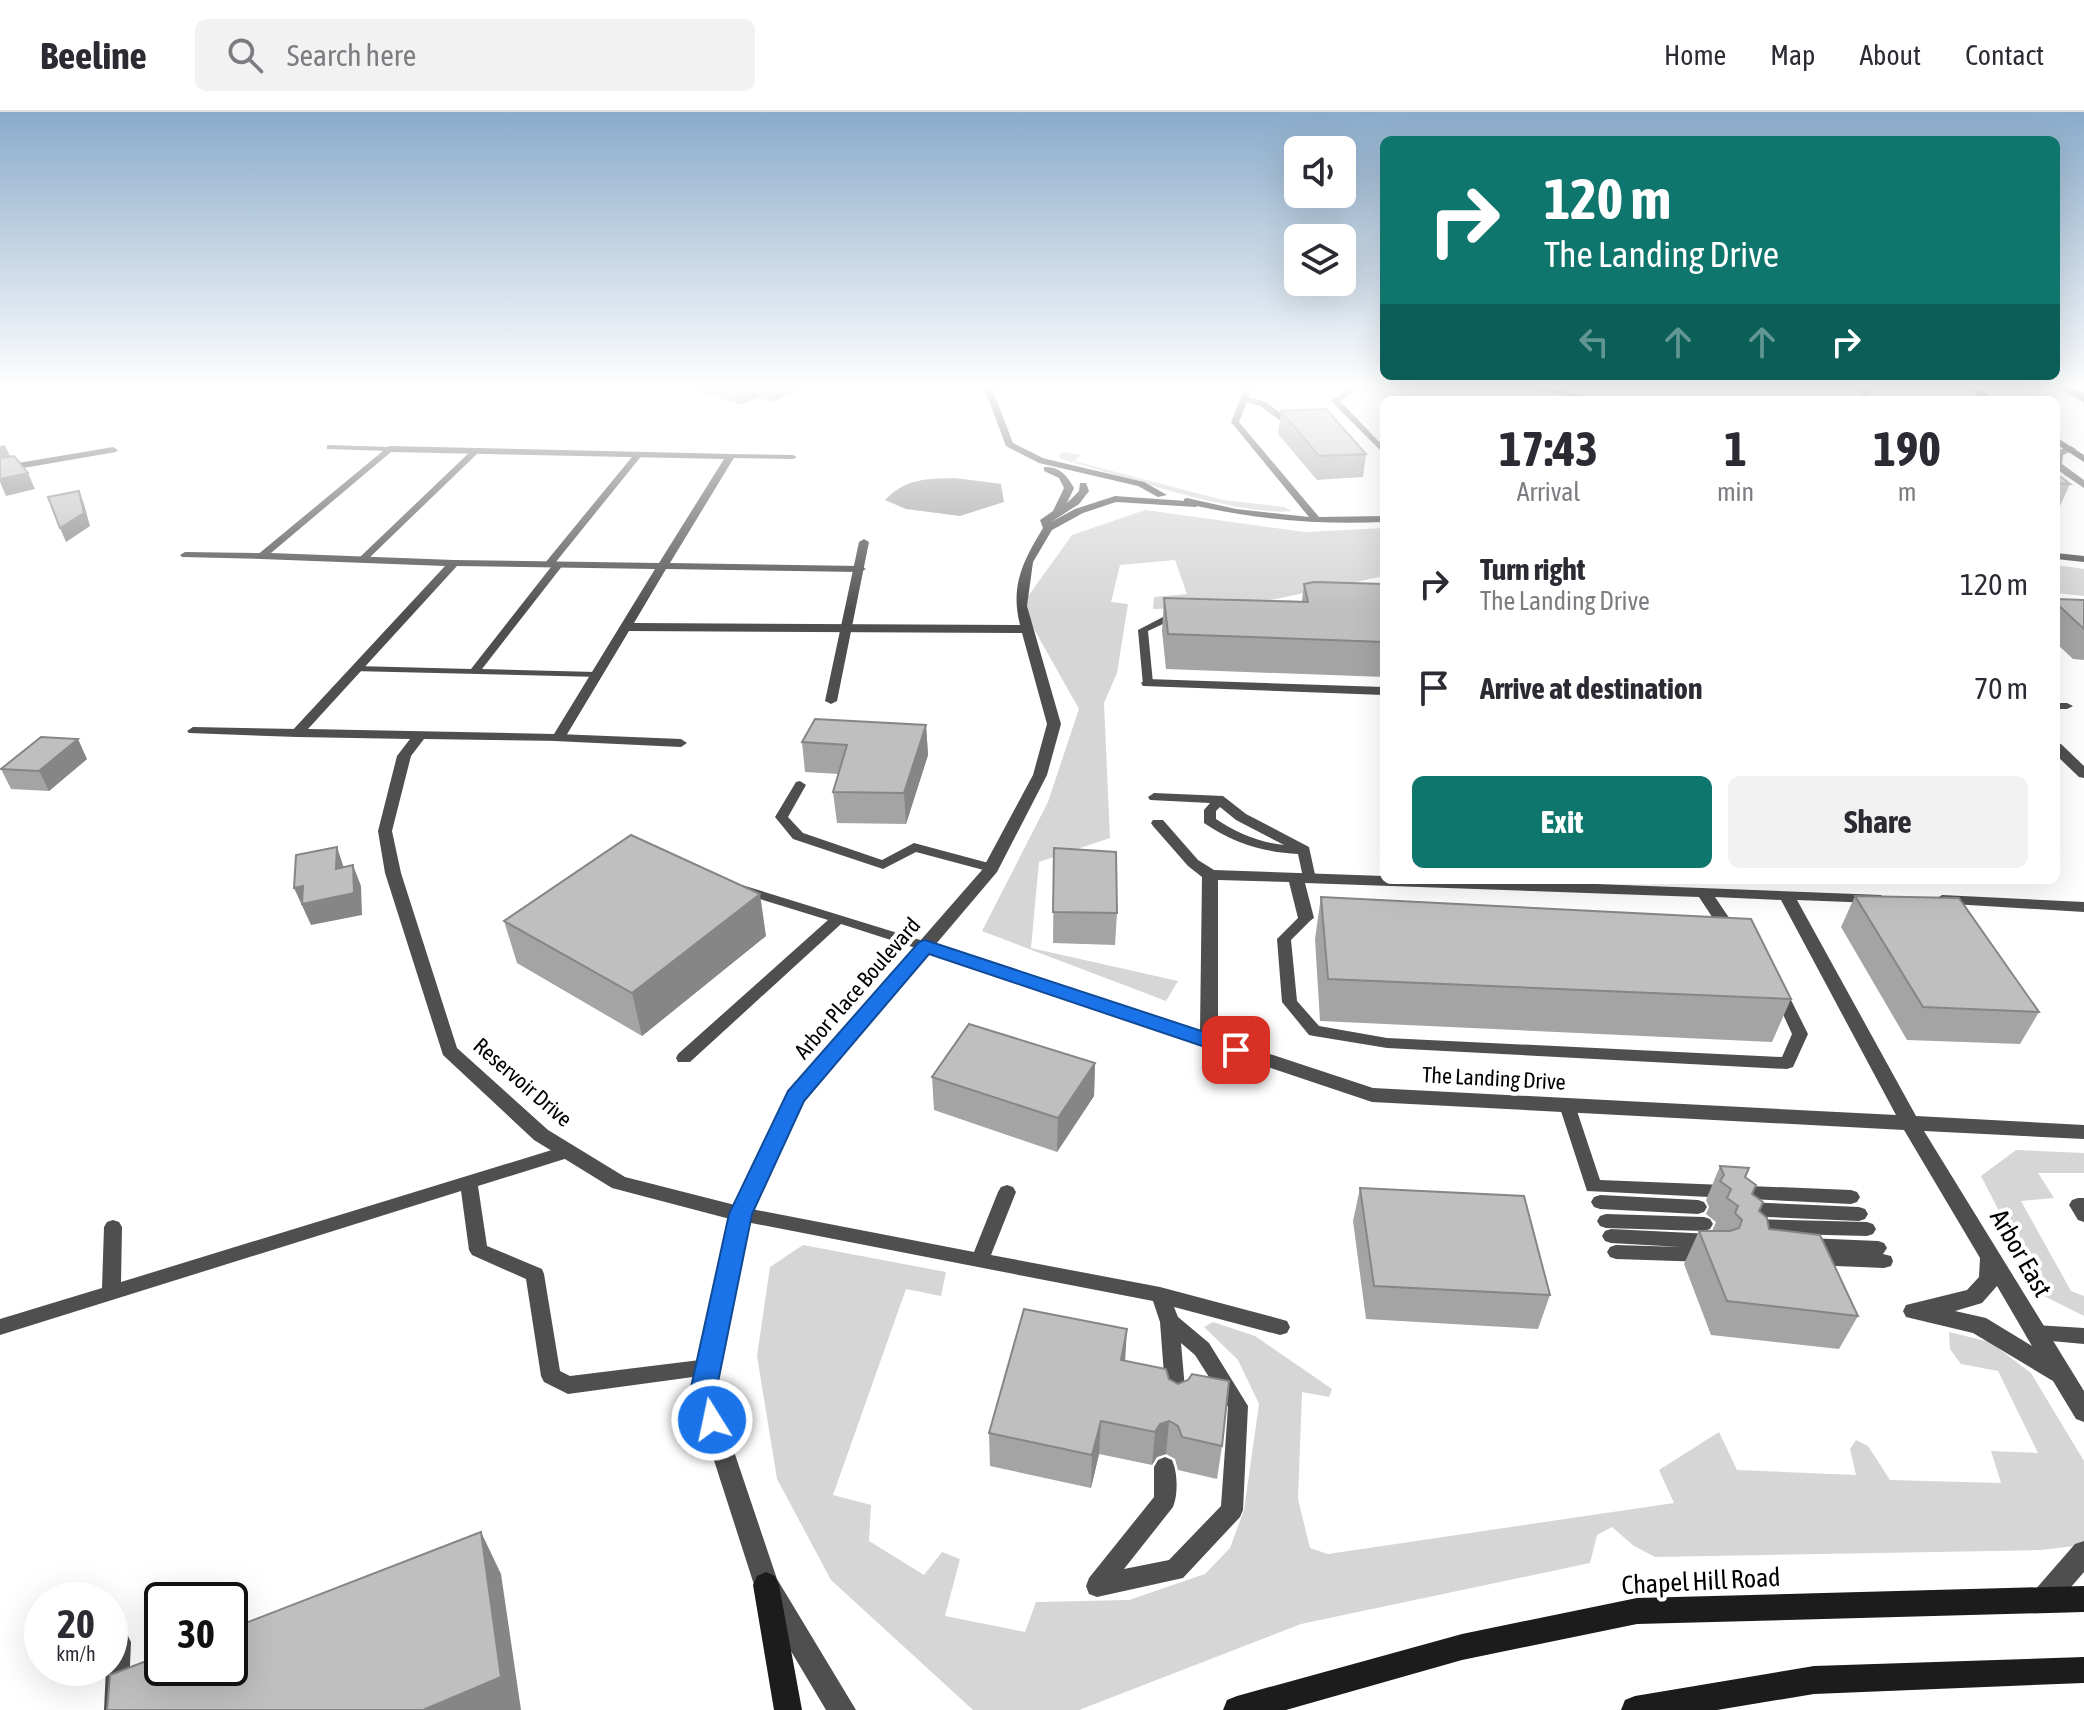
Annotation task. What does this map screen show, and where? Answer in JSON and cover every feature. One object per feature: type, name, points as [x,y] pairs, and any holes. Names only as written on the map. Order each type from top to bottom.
[{"type":"main road","points":[[766,1585],[788,1710]]},
{"type":"main road","name":"Chapel Hill Road","points":[[1237,1710],[1462,1647],[1637,1611],[2084,1599]]},
{"type":"main road","points":[[1635,1710],[1814,1680],[2084,1670]]},
{"type":"street","points":[[0,469],[38,463]]},
{"type":"street","points":[[261,556],[373,463]]},
{"type":"street","points":[[297,733],[558,738],[726,463]]},
{"type":"street","points":[[1043,463],[1044,467],[1063,476],[1069,488],[1058,510]]},
{"type":"street","points":[[1047,463],[1098,477],[1141,484],[1162,495]]},
{"type":"street","points":[[2060,467],[2084,485]]},
{"type":"street","points":[[1065,468],[1084,488],[1099,495]]},
{"type":"street","name":"Arbor Place Boulevard","points":[[842,1710],[766,1585],[703,1392],[741,1214],[795,1097],[991,868],[1040,775],[1054,724],[1021,606],[1028,562],[1048,528],[1045,520],[1075,502],[1084,488],[1098,477],[1116,489]]},
{"type":"street","points":[[1064,521],[1069,512],[1099,495],[1141,484]]},
{"type":"street","points":[[1116,489],[1162,495],[1192,503]]},
{"type":"street","points":[[1048,528],[1079,511],[1115,499],[1192,503]]},
{"type":"street","points":[[2060,545],[2084,548]]},
{"type":"street","points":[[261,556],[454,563],[860,569]]},
{"type":"street","points":[[2060,557],[2081,560]]},
{"type":"street","points":[[297,733],[454,563]]},
{"type":"street","points":[[625,627],[1027,629]]},
{"type":"street","points":[[1147,683],[1380,691]]},
{"type":"street","name":"Reservoir Drive","points":[[419,737],[404,756],[385,831],[393,873],[449,1051],[541,1135],[619,1183],[741,1214]]},
{"type":"street","points":[[2060,751],[2084,774]]},
{"type":"street","points":[[1158,823],[1193,863],[1210,875],[1380,881]]},
{"type":"street","points":[[1209,1041],[1210,875]]},
{"type":"street","points":[[1303,878],[1306,918]]},
{"type":"street","points":[[1475,884],[1898,899]]},
{"type":"street","points":[[1704,892],[1739,941]]},
{"type":"street","name":"Arbor East","points":[[1786,895],[1910,1123],[2084,1412]]},
{"type":"street","points":[[1930,899],[2084,907]]},
{"type":"street","name":"The Landing Drive","points":[[925,946],[1372,1095],[2084,1132]]},
{"type":"street","points":[[1991,1255],[1989,1280],[1974,1297],[1914,1311],[1978,1325],[2060,1374]]},
{"type":"street","points":[[2043,1600],[2084,1553]]},
{"type":"lane","points":[[363,559],[464,463]]},
{"type":"lane","points":[[474,672],[632,463]]},
{"type":"lane","points":[[1269,463],[1317,521]]},
{"type":"lane","points":[[1192,503],[1271,518],[1317,521],[1380,519]]},
{"type":"lane","points":[[831,701],[864,542]]},
{"type":"lane","points":[[185,555],[261,556]]},
{"type":"lane","points":[[1147,683],[1143,630],[1163,620],[1191,621]]},
{"type":"lane","points":[[356,669],[596,675]]},
{"type":"lane","points":[[193,731],[297,733]]},
{"type":"lane","points":[[558,738],[681,743]]},
{"type":"lane","points":[[800,785],[781,817],[798,836],[883,865],[914,847],[991,868]]},
{"type":"lane","points":[[1154,797],[1219,799]]},
{"type":"lane","points":[[1219,801],[1241,817],[1304,850],[1257,847],[1231,836],[1209,820],[1210,810],[1219,801]]},
{"type":"lane","points":[[1303,878],[1304,850]]},
{"type":"lane","points":[[728,885],[925,946]]},
{"type":"lane","points":[[1306,918],[1284,939],[1290,1002],[1314,1031],[1387,1043],[1787,1063],[1800,1034],[1774,981]]},
{"type":"lane","points":[[684,1058],[838,919]]},
{"type":"lane","points":[[1567,1105],[1597,1194]]},
{"type":"lane","points":[[0,1327],[568,1151]]},
{"type":"lane","points":[[469,1182],[478,1250],[535,1274],[551,1376],[568,1385],[708,1368]]},
{"type":"lane","points":[[980,1260],[1007,1192]]},
{"type":"lane","points":[[1597,1194],[1859,1213],[1748,1226],[1881,1254],[1792,1257]]},
{"type":"lane","points":[[1597,1194],[1707,1232]]},
{"type":"lane","points":[[2084,1205],[2078,1205],[2084,1215]]},
{"type":"lane","points":[[741,1214],[1160,1295],[1280,1327]]},
{"type":"lane","points":[[111,1293],[113,1227]]},
{"type":"lane","points":[[1707,1232],[1611,1236],[1707,1232]]},
{"type":"lane","points":[[1160,1295],[1170,1322],[1176,1405]]},
{"type":"lane","points":[[1165,1467],[1165,1500],[1097,1586],[1175,1570],[1232,1510],[1238,1406],[1202,1349],[1170,1322]]},
{"type":"lane","points":[[2035,1333],[2084,1336]]},
{"type":"lane","points":[[116,1710],[117,1686]]},
{"type":"shaded area","points":[[1073,463],[1223,500],[1284,507],[1292,511],[1241,508]]},
{"type":"shaded area","points":[[955,478],[1001,484],[1004,502],[960,516],[906,509],[885,500],[909,484]]},
{"type":"shaded area","points":[[1145,510],[1305,532],[1380,528],[1380,577],[1238,607],[1153,609],[1154,597],[1187,594],[1175,560],[1120,565],[1111,602],[1128,604],[1117,673],[1104,703],[1110,838],[1039,862],[1031,948],[1178,981],[1166,1001],[982,931],[1048,802],[1079,709],[1021,606],[1072,535]]},
{"type":"shaded area","points":[[2060,566],[2084,569],[2084,596],[2060,593]]},
{"type":"shaded area","points":[[2016,1150],[2084,1153],[2084,1173],[2038,1173],[2054,1198],[2021,1201],[2071,1291],[2084,1296],[2084,1316],[2042,1295],[1981,1176]]},
{"type":"shaded area","points":[[803,1245],[946,1272],[941,1296],[906,1289],[833,1495],[871,1505],[869,1541],[924,1575],[942,1552],[960,1559],[945,1616],[1025,1632],[1036,1602],[1129,1600],[1205,1574],[1230,1548],[1244,1510],[1259,1404],[1238,1360],[1204,1327],[1213,1322],[1255,1336],[1332,1389],[1329,1397],[1302,1392],[1298,1499],[1310,1548],[1328,1554],[1674,1503],[1659,1470],[1719,1432],[1737,1470],[1856,1475],[1850,1449],[1856,1440],[1868,1446],[1890,1480],[2001,1483],[1991,1451],[2038,1453],[1998,1371],[1961,1364],[1950,1349],[1949,1332],[1990,1342],[2031,1373],[2084,1461],[2084,1545],[2041,1550],[1655,1557],[1634,1546],[1612,1527],[1597,1535],[1590,1563],[1301,1624],[1079,1710],[973,1710],[831,1580],[777,1479],[757,1356],[770,1267]]},
{"type":"building","points":[[0,463],[19,463],[28,473],[0,479]]},
{"type":"building","points":[[79,491],[84,513],[60,528],[48,497]]},
{"type":"building","points":[[1304,584],[1380,584],[1380,642],[1168,634],[1164,598],[1308,602]]},
{"type":"building","points":[[2060,599],[2084,600],[2084,629],[2060,607]]},
{"type":"building","points":[[815,719],[926,725],[904,793],[833,792],[847,745],[802,742]]},
{"type":"building","points":[[41,737],[78,739],[39,771],[1,769]]},
{"type":"building","points":[[631,835],[760,894],[632,993],[504,921]]},
{"type":"building","points":[[337,847],[336,869],[353,865],[354,893],[302,904],[303,886],[294,888],[296,855]]},
{"type":"building","points":[[1054,848],[1116,852],[1117,913],[1053,912]]},
{"type":"building","points":[[1855,896],[1959,898],[2039,1012],[1923,1007]]},
{"type":"building","points":[[1321,897],[1751,919],[1791,999],[1328,979]]},
{"type":"building","points":[[969,1024],[1095,1063],[1058,1118],[932,1077]]},
{"type":"building","points":[[1720,1166],[1749,1168],[1745,1177],[1756,1185],[1752,1194],[1763,1202],[1759,1211],[1767,1218],[1769,1229],[1820,1235],[1858,1316],[1727,1301],[1699,1231],[1730,1231],[1739,1228],[1742,1220],[1735,1213],[1738,1206],[1727,1198],[1731,1189],[1720,1181],[1724,1175]]},
{"type":"building","points":[[1360,1188],[1524,1196],[1550,1295],[1374,1286]]},
{"type":"building","points":[[1024,1309],[1127,1329],[1121,1360],[1166,1369],[1169,1379],[1178,1384],[1188,1380],[1192,1374],[1229,1381],[1222,1446],[1182,1437],[1178,1426],[1169,1421],[1160,1424],[1155,1432],[1101,1421],[1092,1455],[989,1433]]},
{"type":"building","points":[[481,1532],[501,1677],[423,1710],[107,1710],[109,1686],[128,1686],[128,1668],[144,1662],[144,1686],[248,1686],[248,1622]]},
{"type":"route","points":[[712,1420],[703,1392],[741,1214],[795,1097],[925,946],[1236,1050]]}]
